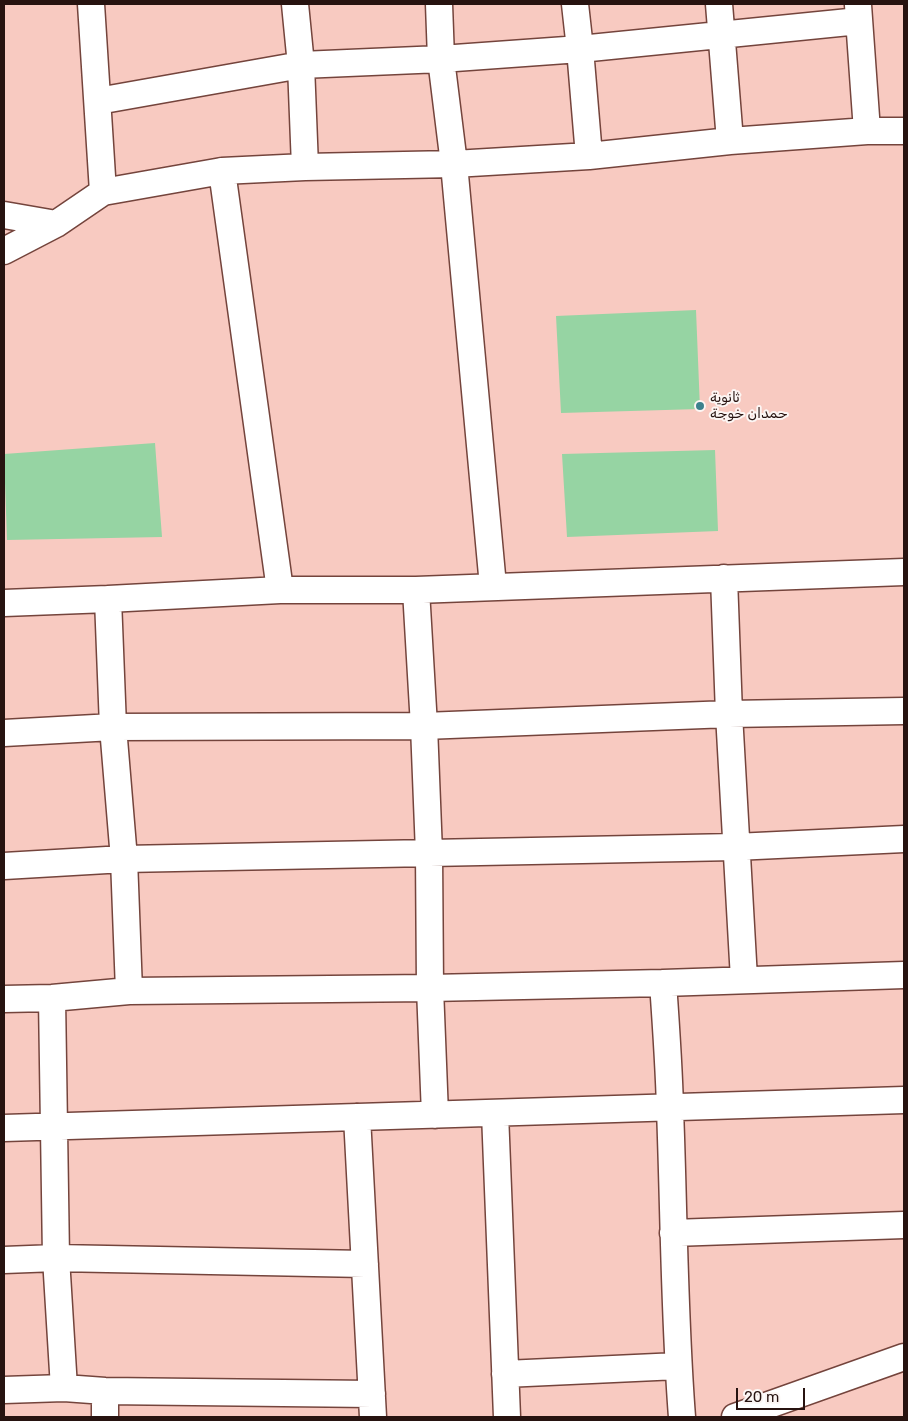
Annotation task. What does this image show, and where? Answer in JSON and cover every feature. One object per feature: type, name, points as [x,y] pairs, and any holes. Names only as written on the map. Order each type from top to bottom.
[{"type":"street","points":[[294,4],[301,66],[305,166]]},
{"type":"street","points":[[439,4],[441,59],[454,164],[493,586]]},
{"type":"street","points":[[574,4],[580,49],[589,156]]},
{"type":"street","points":[[719,4],[730,141]]},
{"type":"street","points":[[96,5],[98,101],[103,192]]},
{"type":"street","points":[[98,101],[301,66],[441,59],[580,49],[721,34],[859,12],[867,131]]},
{"type":"street","points":[[4,251],[56,224],[103,192],[222,171],[305,166],[454,164],[589,156],[730,141],[867,131],[904,132]]},
{"type":"street","points":[[222,171],[280,590]]},
{"type":"street","points":[[4,215],[56,224]]},
{"type":"street","points":[[4,603],[108,600],[280,590],[416,590],[904,572]]},
{"type":"street","points":[[724,578],[735,847],[744,979]]},
{"type":"street","points":[[416,590],[429,853],[430,988],[435,1115]]},
{"type":"street","points":[[108,600],[113,727],[124,859],[129,991]]},
{"type":"street","points":[[4,733],[113,727],[424,726],[729,714],[904,711]]},
{"type":"street","points":[[4,866],[124,859],[735,847],[904,839]]},
{"type":"street","points":[[4,999],[52,998],[129,991],[430,988],[904,975]]},
{"type":"street","points":[[663,983],[670,1108],[678,1366],[682,1417]]},
{"type":"street","points":[[52,998],[56,1258],[64,1388]]},
{"type":"street","points":[[4,1128],[53,1128],[904,1100]]},
{"type":"street","points":[[495,1113],[508,1417]]},
{"type":"street","points":[[4,1390],[64,1388],[372,1405],[357,1117]]},
{"type":"street","points":[[673,1233],[904,1225]]},
{"type":"street","points":[[4,1260],[56,1258],[365,1264]]},
{"type":"street","points":[[735,1417],[904,1357]]},
{"type":"street","points":[[505,1374],[678,1366]]},
{"type":"street","points":[[105,1391],[105,1417]]},
{"type":"green space","points":[[696,310],[700,409],[561,413],[556,316]]},
{"type":"green space","points":[[155,443],[162,537],[7,540],[4,454]]},
{"type":"green space","points":[[715,450],[718,531],[567,537],[562,454]]},
{"type":"place","name":"ثانوية حمدان خوجة","points":[[700,406]]}]
